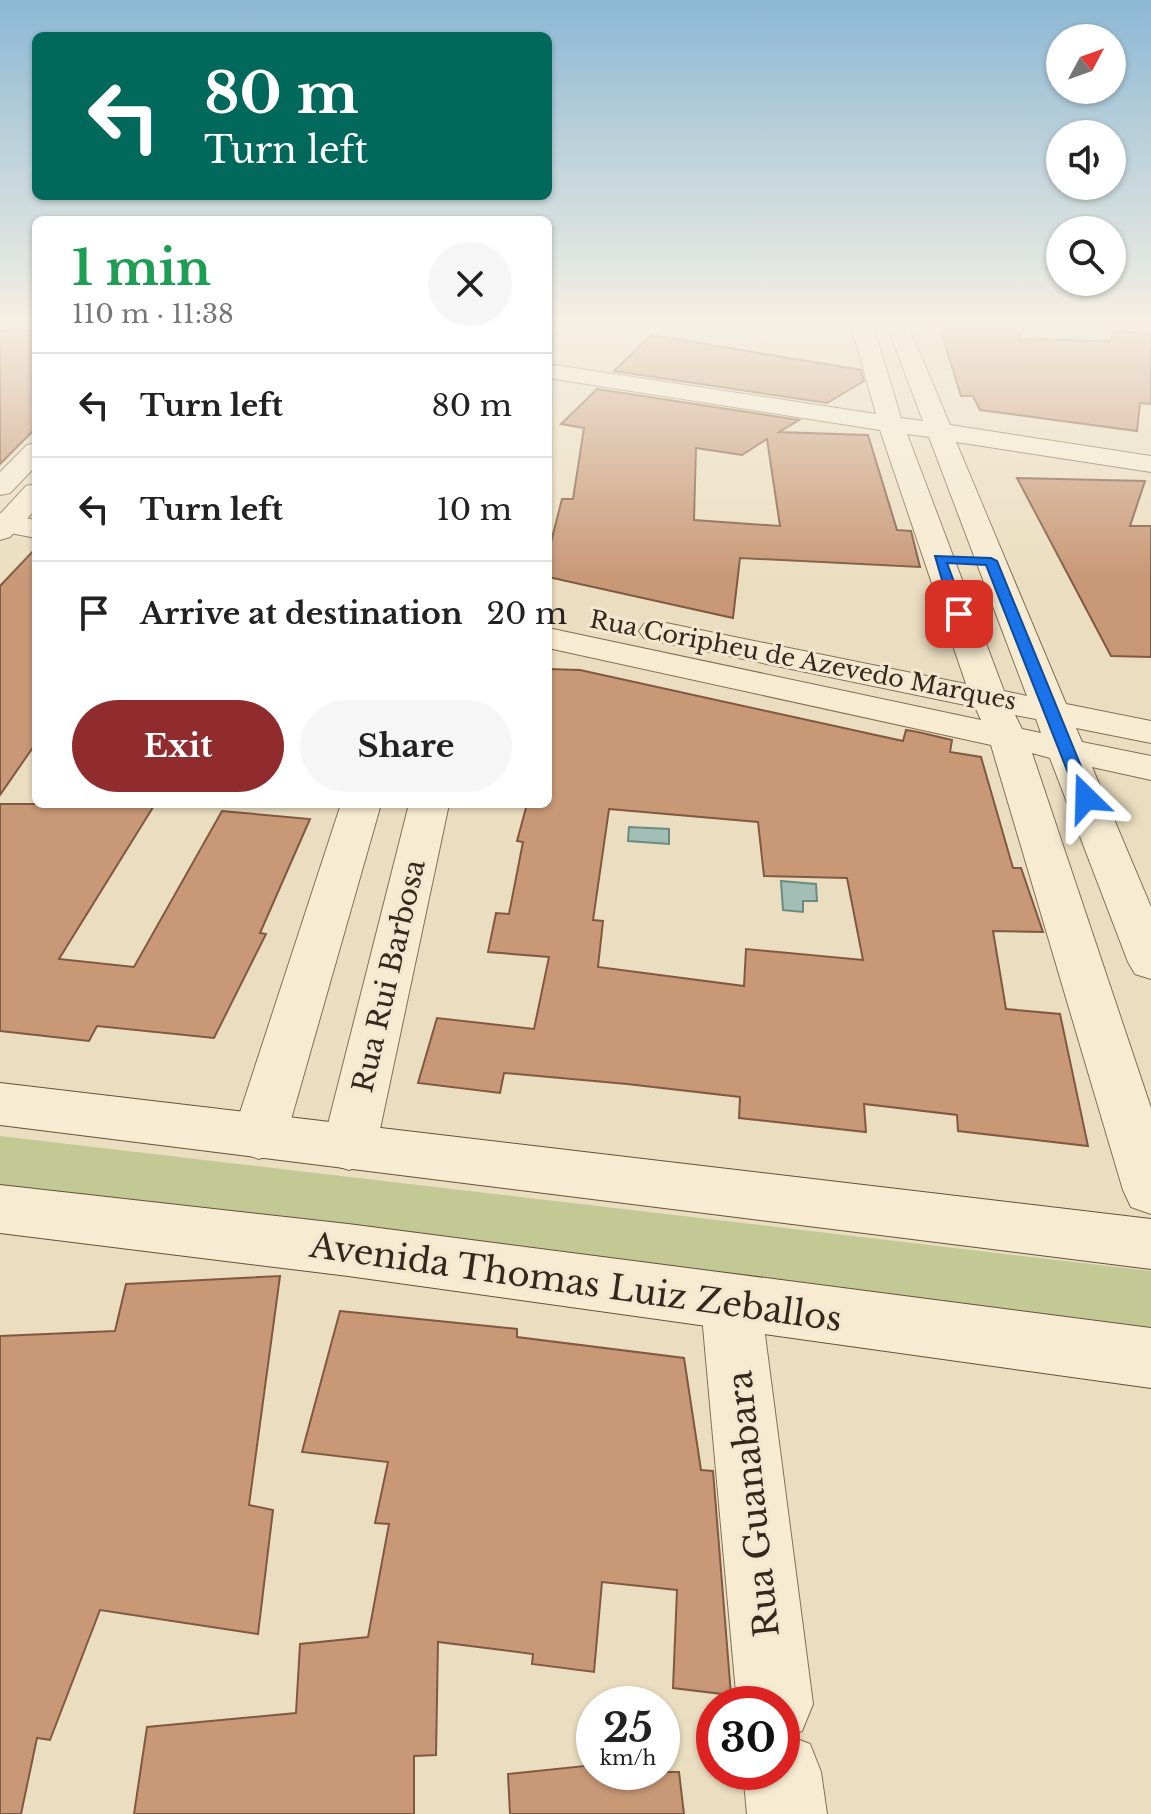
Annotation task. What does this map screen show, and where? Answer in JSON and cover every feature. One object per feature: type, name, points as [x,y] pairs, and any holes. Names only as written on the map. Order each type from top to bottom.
[{"type":"street","points":[[837,410],[1105,450],[1151,464]]},
{"type":"street","points":[[888,410],[989,698],[1007,736],[1151,1190]]},
{"type":"street","points":[[931,410],[1151,962]]},
{"type":"street","points":[[1105,450],[1151,449]]},
{"type":"street","points":[[0,487],[32,455]]},
{"type":"street","points":[[939,559],[991,561]]},
{"type":"street","name":"Rua Coripheu de Azevedo Marques","points":[[552,610],[1007,736],[1151,768]]},
{"type":"street","name":"Rua Coripheu de Azevedo Marques","points":[[552,639],[789,674],[989,698],[1151,732]]},
{"type":"street","points":[[259,1137],[360,808],[427,810]]},
{"type":"street","name":"Rua Rui Barbosa","points":[[349,1148],[427,810]]},
{"type":"street","points":[[1046,863],[1115,870]]},
{"type":"street","points":[[0,1104],[1151,1244]]},
{"type":"street","name":"Avenida Thomas Luiz Zeballos","points":[[0,1209],[348,1250],[731,1304],[1151,1358]]},
{"type":"street","name":"Rua Guanabara","points":[[731,1304],[773,1686]]},
{"type":"street","points":[[784,1790],[787,1814]]},
{"type":"green space","points":[[0,1136],[1151,1271],[1151,1327],[0,1185]]},
{"type":"water","points":[[629,827],[669,829],[669,844],[628,841]]},
{"type":"water","points":[[781,881],[816,884],[817,901],[803,901],[803,912],[783,910]]},
{"type":"building","points":[[0,410],[32,410],[32,432],[0,464]]},
{"type":"building","points":[[576,410],[732,410],[799,420],[779,432],[868,435],[897,530],[911,531],[920,567],[740,558],[733,618],[552,578],[552,538],[562,499],[573,499],[584,428],[561,424]],"holes":[[[767,439],[780,526],[694,520],[696,448],[742,455]]]},
{"type":"building","points":[[980,410],[1139,410],[1137,431]]},
{"type":"building","points":[[1017,478],[1145,481],[1130,526],[1151,526],[1151,657],[1111,656]]},
{"type":"building","points":[[32,552],[32,749],[0,795],[0,586]]},
{"type":"building","points":[[552,669],[580,670],[903,741],[906,730],[952,740],[950,752],[981,757],[1013,868],[1021,868],[1043,932],[993,931],[1006,1009],[1060,1014],[1088,1146],[958,1131],[957,1115],[864,1104],[866,1132],[739,1118],[740,1097],[627,1084],[504,1073],[500,1093],[418,1083],[437,1018],[534,1029],[549,957],[488,952],[496,913],[509,914],[523,842],[517,841],[526,808],[552,808]],"holes":[[[609,809],[758,822],[764,876],[847,878],[863,960],[746,949],[744,986],[598,967],[603,921],[593,920]]]},
{"type":"building","points":[[0,804],[32,804],[32,808],[153,808],[59,959],[134,967],[222,811],[310,819],[260,933],[266,934],[214,1038],[97,1026],[89,1041],[0,1031]]},
{"type":"building","points":[[280,1276],[249,1505],[273,1510],[258,1634],[100,1610],[50,1740],[37,1738],[21,1814],[0,1814],[0,1336],[115,1331],[126,1284]]},
{"type":"building","points":[[340,1311],[517,1329],[517,1337],[684,1358],[701,1470],[713,1471],[730,1686],[696,1686],[696,1691],[673,1686],[677,1590],[602,1582],[594,1672],[532,1664],[533,1654],[438,1642],[436,1755],[414,1756],[414,1814],[134,1814],[147,1727],[296,1713],[300,1644],[368,1637],[389,1524],[375,1523],[388,1462],[302,1452]]},
{"type":"building","points":[[576,1767],[576,1790],[680,1790],[680,1780],[684,1814],[510,1814],[508,1774]]},
{"type":"route","points":[[959,614],[939,559],[991,561],[1086,798]]}]
